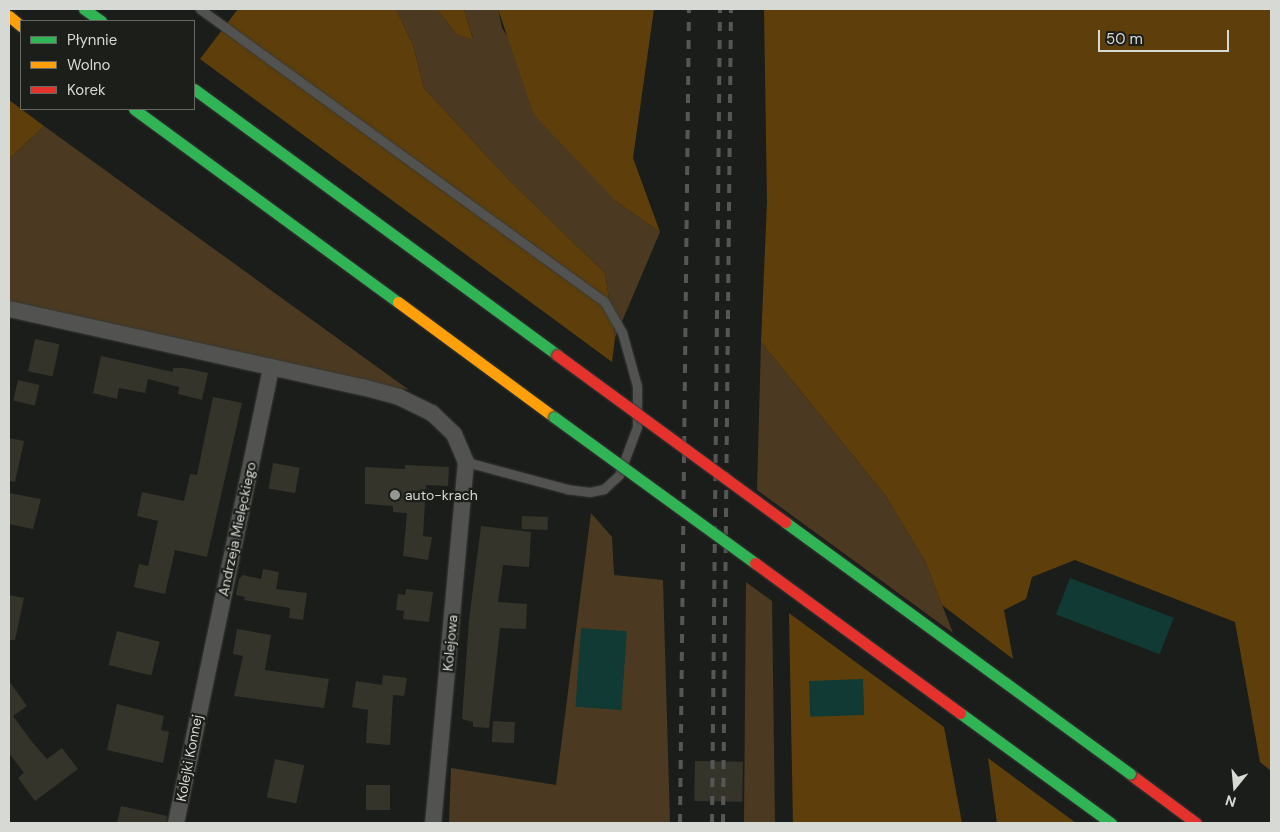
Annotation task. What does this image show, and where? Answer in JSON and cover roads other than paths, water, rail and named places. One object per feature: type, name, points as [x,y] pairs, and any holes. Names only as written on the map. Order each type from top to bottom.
[{"type":"highway","points":[[84,9],[100,20]]},
{"type":"highway","points":[[9,16],[20,25]]},
{"type":"highway","points":[[195,90],[1196,823]]},
{"type":"highway","points":[[135,110],[1112,823]]},
{"type":"street","points":[[9,309],[362,386],[424,409],[454,434],[466,462]]},
{"type":"street","name":"Andrzeja Mielęckiego","points":[[202,692],[271,367]]},
{"type":"street","name":"Kolejowa","points":[[433,823],[466,462]]},
{"type":"street","name":"Kolejki Konnej","points":[[176,823],[202,692]]},
{"type":"lane","points":[[200,9],[604,301],[622,332],[637,386],[637,427],[619,475],[604,489],[590,492],[567,489],[466,462]]},
{"type":"water","points":[[1070,578],[1174,618],[1160,654],[1056,614]]},
{"type":"water","points":[[581,628],[627,631],[621,710],[575,707]]},
{"type":"water","points":[[863,679],[864,715],[810,717],[809,681]]},
{"type":"railway","points":[[680,823],[689,9]]},
{"type":"railway","points":[[712,823],[720,9]]},
{"type":"railway","points":[[723,823],[731,9]]},
{"type":"place","name":"auto-krach","points":[[395,495]]}]
